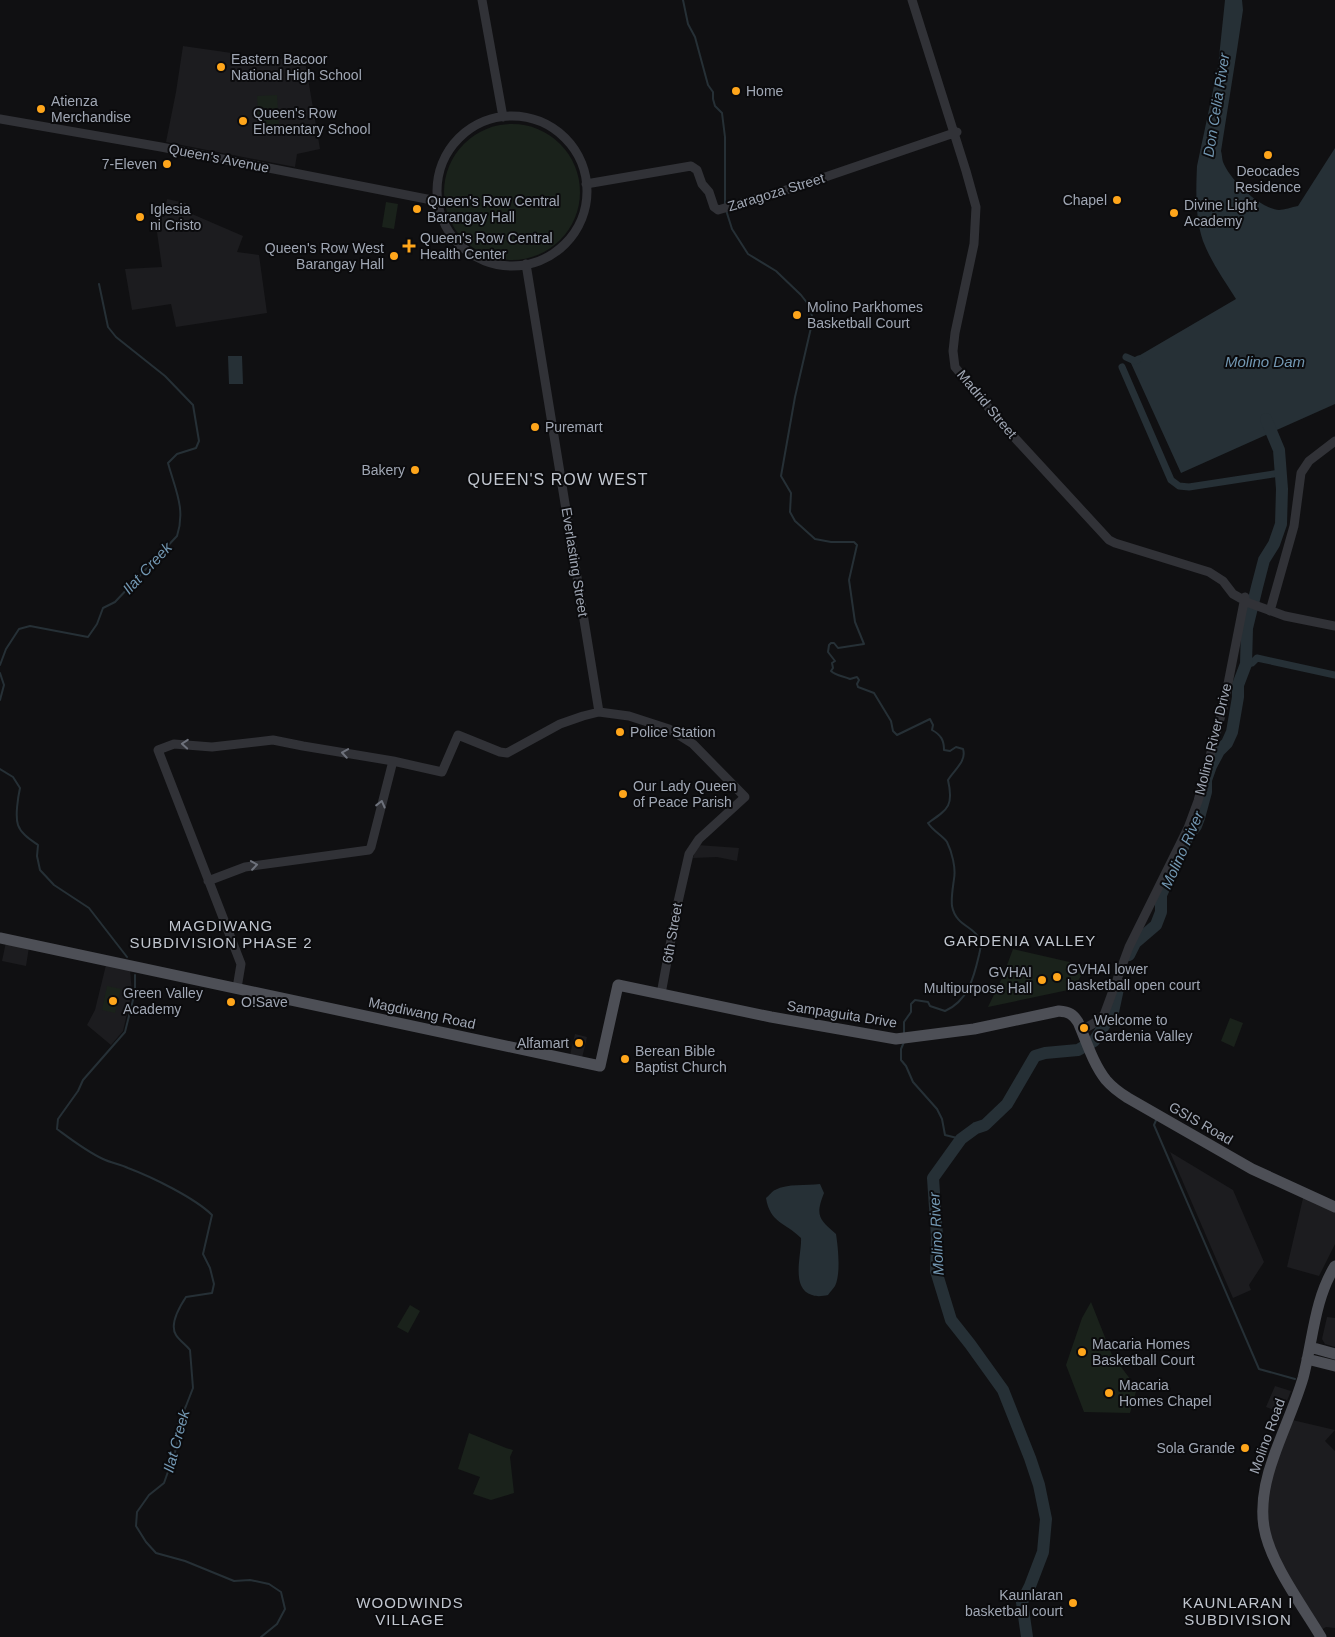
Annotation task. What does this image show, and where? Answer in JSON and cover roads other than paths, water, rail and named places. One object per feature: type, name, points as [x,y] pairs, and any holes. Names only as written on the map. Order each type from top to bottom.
[{"type":"main road","name":"Magdiwang Road","points":[[0,938],[600,1066]]},
{"type":"main road","name":"Sampaguita Drive","points":[[600,1066],[618,986],[770,1017],[907,1038],[974,1029],[1060,1011],[1074,1016],[1082,1030]]},
{"type":"main road","name":"GSIS Road","points":[[1082,1030],[1099,1068],[1116,1090],[1252,1169],[1335,1207]]},
{"type":"main road","name":"Molino Road","points":[[1321,1637],[1271,1551],[1262,1517],[1269,1470],[1298,1394],[1310,1347],[1318,1303],[1326,1279],[1335,1266]]},
{"type":"main road","points":[[1310,1347],[1335,1354]]},
{"type":"main road","points":[[1307,1358],[1335,1366]]},
{"type":"street","points":[[482,0],[503,117]]},
{"type":"street","name":"Madrid Street","points":[[912,0],[980,206],[978,242],[959,334],[957,360],[960,367],[994,408],[1118,540],[1209,572],[1219,578],[1233,594],[1285,616],[1335,626]]},
{"type":"street","name":"Madrid Street","points":[[917,0],[956,132]]},
{"type":"street","points":[[503,117],[529,118],[551,127],[560,134],[568,142],[581,162],[586,184],[586,201],[582,217],[572,236],[546,257],[526,264],[508,266],[491,263],[468,251],[455,240],[445,225],[437,201],[440,169],[452,145],[472,127],[482,122],[503,117]]},
{"type":"street","name":"Queen's Avenue","points":[[0,119],[126,140],[437,201]]},
{"type":"street","name":"Zaragoza Street","points":[[586,184],[691,166],[697,170],[702,184],[709,192],[714,207],[718,210],[788,189],[956,132]]},
{"type":"street","name":"Everlasting Street","points":[[526,264],[599,712]]},
{"type":"street","points":[[1269,608],[1294,526],[1301,473],[1309,461],[1335,441]]},
{"type":"street","name":"Molino River Drive","points":[[1082,1030],[1104,1015],[1130,948],[1188,828],[1218,728],[1247,600]]},
{"type":"street","name":"Madrid Street","points":[[1269,608],[1335,622]]},
{"type":"street","points":[[237,988],[241,964],[158,750],[174,744],[212,747],[273,740],[393,761],[442,772],[458,735],[507,753],[560,724],[599,712]]},
{"type":"street","name":"6th Street","points":[[599,712],[643,720],[678,734],[693,744],[745,797],[699,839],[689,854],[662,994]]},
{"type":"street","points":[[208,881],[245,867],[369,850],[393,761]]},
{"type":"water","name":"Molino Dam","points":[[1225,0],[1242,0],[1243,10],[1221,151],[1223,162],[1232,177],[1254,199],[1271,208],[1281,210],[1298,206],[1335,148],[1335,404],[1181,473],[1130,361],[1236,299],[1214,264],[1203,241],[1200,232],[1196,184],[1197,166],[1218,67]]},
{"type":"water","points":[[228,356],[242,356],[243,384],[229,384]]},
{"type":"water","points":[[820,1184],[824,1193],[819,1212],[822,1220],[836,1234],[838,1268],[837,1281],[834,1287],[828,1295],[818,1296],[805,1291],[801,1285],[799,1270],[801,1238],[771,1213],[766,1198],[774,1191],[786,1186]]},
{"type":"waterway","points":[[683,0],[688,24],[695,37],[708,85],[713,92],[715,106],[722,113],[725,137],[725,206]]},
{"type":"waterway","points":[[726,210],[732,229],[748,254],[776,271],[801,295],[808,304],[813,319],[795,397],[781,476],[791,493],[790,512],[795,521],[815,539],[831,542],[854,542],[857,545],[849,580],[855,622],[864,644],[838,648],[834,643],[831,643],[828,652],[835,661],[832,663],[833,668],[831,671],[850,679],[857,677],[859,680],[858,687],[874,693],[891,721],[893,731],[897,735],[930,719],[933,725],[932,730],[941,738],[944,750],[950,751],[956,747],[963,749],[964,753],[962,761],[948,780],[950,789],[948,806],[928,823],[949,846],[954,870],[952,896],[954,913],[961,922],[978,935],[981,946],[975,972],[965,995],[953,1007],[945,1011],[930,1006],[928,1002],[915,1000],[911,1004],[911,1012],[904,1022],[904,1035]]},
{"type":"waterway","name":"Ilat Creek","points":[[0,665],[6,649],[19,629],[30,626],[88,637],[97,624],[103,608],[115,602],[177,536],[180,508],[168,463],[177,454],[196,448],[199,441],[193,405],[165,376],[116,337],[108,327],[99,284]]},
{"type":"waterway","points":[[1126,357],[1135,361],[1139,359]]},
{"type":"waterway","points":[[1122,367],[1171,480],[1179,486],[1189,487],[1280,473]]},
{"type":"waterway","name":"Molino River","points":[[1129,955],[1135,943],[1156,925],[1161,912],[1161,895],[1189,834],[1196,826],[1199,818],[1206,792],[1206,780],[1211,766],[1219,751],[1227,743],[1232,732],[1238,697],[1238,685],[1246,664],[1247,628],[1264,560],[1274,544],[1281,524],[1282,489],[1279,450],[1266,419]]},
{"type":"waterway","points":[[1246,664],[1252,663],[1257,658],[1335,675]]},
{"type":"waterway","name":"Ilat Creek","points":[[0,673],[4,685],[0,700]]},
{"type":"waterway","name":"Ilat Creek","points":[[0,769],[13,777],[20,788],[17,821],[19,828],[24,834],[38,845],[37,856],[40,870],[54,885],[89,908],[127,957]]},
{"type":"waterway","name":"Ilat Creek","points":[[135,975],[135,992],[125,1032],[83,1080],[78,1091],[58,1119],[57,1129],[97,1156],[161,1182],[195,1202],[212,1215],[203,1254],[210,1268],[214,1284],[212,1293],[186,1297],[176,1315],[174,1326],[176,1335],[190,1350],[193,1388],[178,1423],[179,1435],[164,1483],[149,1495],[137,1512],[136,1526],[156,1553],[185,1561],[234,1581],[250,1580],[269,1584],[281,1592],[285,1609],[277,1624],[261,1637]]},
{"type":"waterway","name":"Molino River","points":[[1027,1637],[1022,1602],[1043,1552],[1046,1519],[1039,1485],[1003,1390],[951,1320],[936,1271],[937,1237],[933,1178],[961,1139],[976,1128],[985,1125],[1007,1104],[1035,1056],[1045,1053],[1078,1050],[1094,1041],[1113,1012],[1119,984]]},
{"type":"waterway","points":[[904,1042],[901,1049],[901,1060],[906,1066],[913,1082],[937,1109],[942,1119],[945,1135],[961,1139]]},
{"type":"waterway","points":[[1157,1118],[1154,1125],[1259,1369],[1295,1379]]},
{"type":"place","name":"Eastern Bacoor National High School","points":[[221,67]]},
{"type":"place","name":"Home","points":[[736,91]]},
{"type":"place","name":"Atienza Merchandise","points":[[41,109]]},
{"type":"place","name":"Queen's Row Elementary School","points":[[243,121]]},
{"type":"place","name":"Deocades Residence","points":[[1268,155]]},
{"type":"place","name":"7-Eleven","points":[[167,164]]},
{"type":"place","name":"Chapel","points":[[1117,200]]},
{"type":"place","name":"Queen's Row Central Barangay Hall","points":[[417,209]]},
{"type":"place","name":"Divine Light Academy","points":[[1174,213]]},
{"type":"place","name":"Iglesia ni Cristo","points":[[140,217]]},
{"type":"place","name":"Queen's Row Central Health Center","points":[[409,246]]},
{"type":"place","name":"Queen's Row West Barangay Hall","points":[[394,256]]},
{"type":"place","name":"Molino Parkhomes Basketball Court","points":[[797,315]]},
{"type":"place","name":"Puremart","points":[[535,427]]},
{"type":"place","name":"Bakery","points":[[415,470]]},
{"type":"place","name":"Police Station","points":[[620,732]]},
{"type":"place","name":"Our Lady Queen of Peace Parish","points":[[623,794]]},
{"type":"place","name":"GVHAI lower basketball open court","points":[[1057,977]]},
{"type":"place","name":"GVHAI Multipurpose Hall","points":[[1042,980]]},
{"type":"place","name":"Green Valley Academy","points":[[113,1001]]},
{"type":"place","name":"O!Save","points":[[231,1002]]},
{"type":"place","name":"Welcome to Gardenia Valley","points":[[1084,1028]]},
{"type":"place","name":"Alfamart","points":[[579,1043]]},
{"type":"place","name":"Berean Bible Baptist Church","points":[[625,1059]]},
{"type":"place","name":"Macaria Homes Basketball Court","points":[[1082,1352]]},
{"type":"place","name":"Macaria Homes Chapel","points":[[1109,1393]]},
{"type":"place","name":"Sola Grande","points":[[1245,1448]]},
{"type":"place","name":"Kaunlaran basketball court","points":[[1073,1603]]},
{"type":"district","name":"QUEEN'S ROW WEST","points":[[558,479]]},
{"type":"district","name":"MAGDIWANG SUBDIVISION PHASE 2","points":[[221,934]]},
{"type":"district","name":"GARDENIA VALLEY","points":[[1020,940]]},
{"type":"district","name":"WOODWINDS VILLAGE","points":[[410,1610]]},
{"type":"district","name":"KAUNLARAN I SUBDIVISION","points":[[1238,1610]]},
{"type":"water label","name":"Don Celia River","points":[[1216,105]]}]
